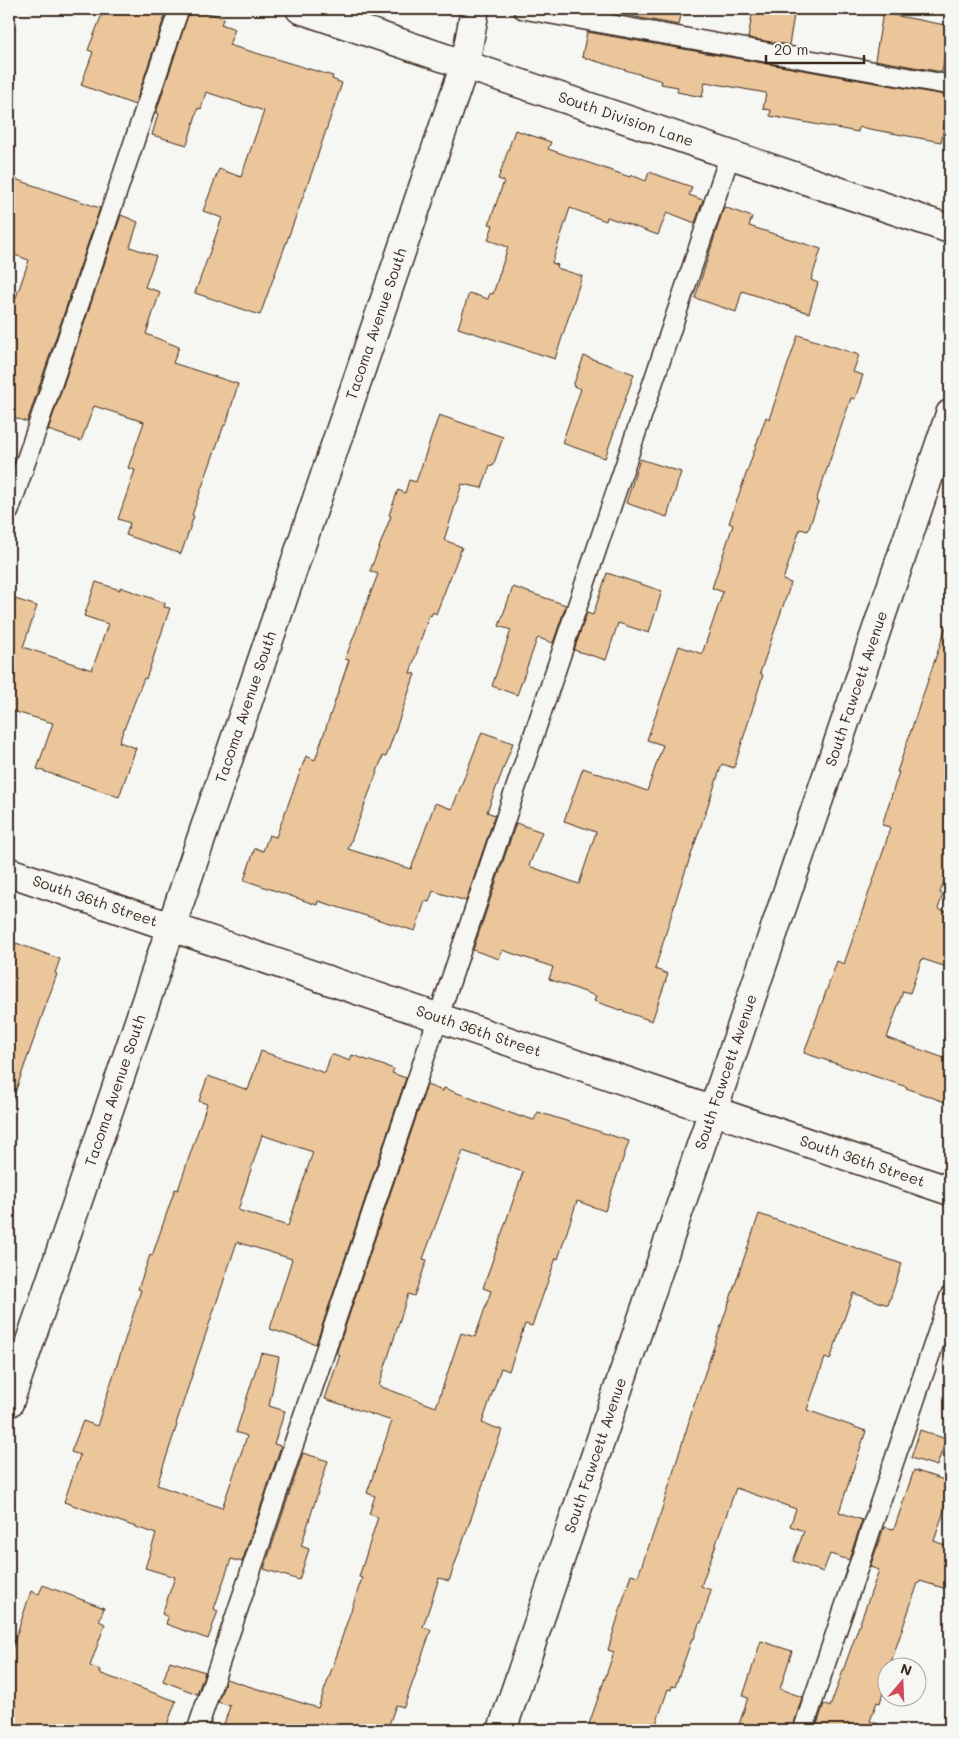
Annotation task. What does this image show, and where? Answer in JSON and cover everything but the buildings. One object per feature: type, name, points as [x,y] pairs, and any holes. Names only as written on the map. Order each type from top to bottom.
[{"type":"street","name":"South Division Lane","points":[[300,9],[950,229]]},
{"type":"street","name":"Tacoma Avenue South","points":[[9,1403],[465,64],[475,9]]},
{"type":"street","name":"South Fawcett Avenue","points":[[502,1730],[711,1111],[950,414]]},
{"type":"street","name":"South 36th Street","points":[[9,872],[950,1191]]},
{"type":"lane","points":[[9,510],[179,9]]},
{"type":"lane","points":[[524,9],[950,85]]},
{"type":"lane","points":[[197,1730],[730,155]]},
{"type":"lane","points":[[803,1730],[950,1296]]}]
